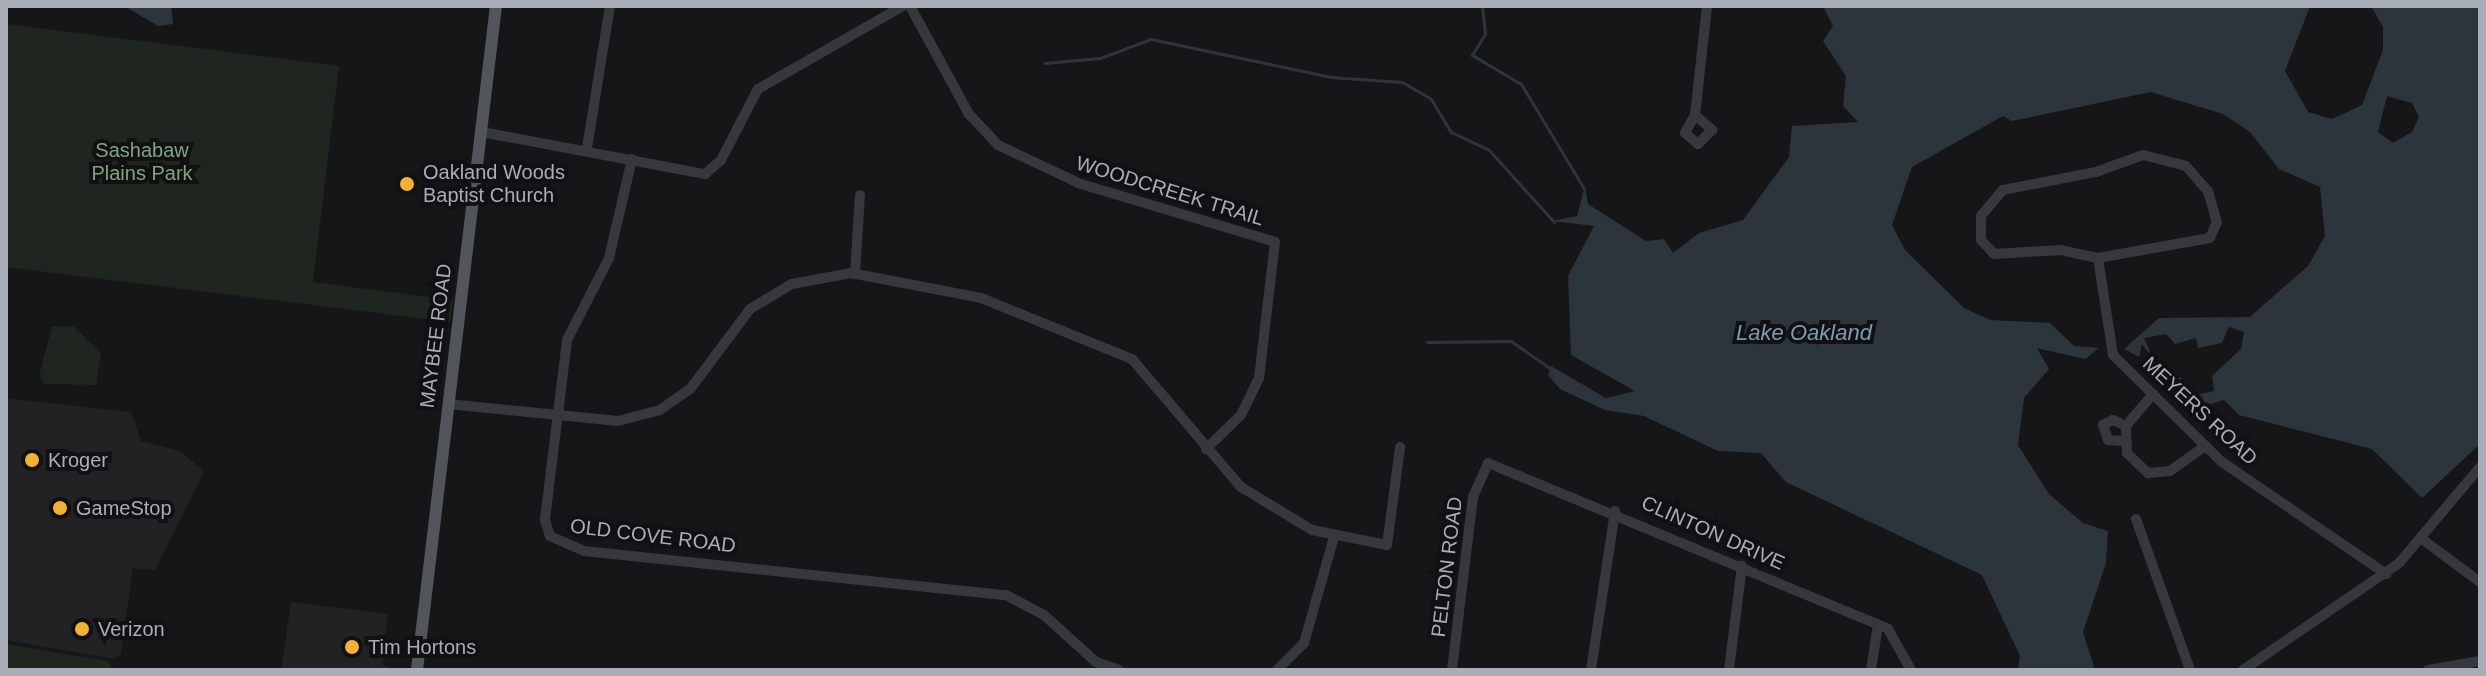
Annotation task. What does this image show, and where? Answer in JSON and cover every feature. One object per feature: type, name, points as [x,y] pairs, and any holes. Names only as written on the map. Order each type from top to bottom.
[{"type":"main road","name":"MAYBEE ROAD","points":[[417,670],[496,6]]},
{"type":"street","points":[[587,148],[610,6]]},
{"type":"street","points":[[482,132],[587,148],[705,174],[721,160],[758,89],[903,6]]},
{"type":"street","name":"WOODCREEK TRAIL","points":[[910,6],[969,114],[998,145],[1081,184],[1275,242],[1259,378],[1241,415],[1206,449]]},
{"type":"street","points":[[1695,115],[1707,6]]},
{"type":"street","points":[[2143,155],[2186,166],[2208,191],[2217,222],[2210,238],[2098,258],[2061,250],[1994,254],[1981,240],[1981,216],[2003,190],[2096,172],[2143,155]]},
{"type":"street","name":"OLD COVE ROAD","points":[[632,159],[609,258],[567,340],[545,520],[550,536],[568,548],[1006,595],[1044,615],[1096,662],[1119,670]]},
{"type":"street","points":[[855,274],[860,195]]},
{"type":"street","name":"MEYERS ROAD","points":[[2098,258],[2113,355],[2205,446],[2386,574]]},
{"type":"street","points":[[448,404],[618,421],[660,410],[691,388],[732,328],[774,292],[820,276],[855,274],[981,298],[1121,354],[1145,370],[1206,449],[1261,504],[1334,537],[1387,545],[1400,447]]},
{"type":"street","points":[[2123,441],[2126,426],[2153,394]]},
{"type":"street","points":[[2126,426],[2113,420],[2103,425],[2108,440],[2123,441],[2148,473],[2170,471],[2205,446]]},
{"type":"street","name":"CLINTON DRIVE","points":[[1479,470],[1488,463],[1505,466],[1878,625],[1898,636],[1911,670]]},
{"type":"street","points":[[2251,668],[2386,574],[2422,539],[2480,467]]},
{"type":"street","name":"PELTON ROAD","points":[[1452,670],[1479,470]]},
{"type":"street","points":[[1591,670],[1615,511]]},
{"type":"street","points":[[2136,519],[2190,670]]},
{"type":"street","points":[[1277,670],[1304,643],[1334,537]]},
{"type":"street","points":[[2422,539],[2480,582]]},
{"type":"street","points":[[1729,670],[1742,566]]},
{"type":"street","points":[[1871,670],[1878,625]]},
{"type":"street","points":[[2428,670],[2480,661]]},
{"type":"shaded area","points":[[6,398],[131,412],[141,441],[180,451],[204,471],[155,570],[133,568],[121,654],[114,659],[6,640]]},
{"type":"shaded area","points":[[291,602],[388,614],[382,665],[397,670],[281,670]]},
{"type":"green space","name":"Sashabaw Plains Park","points":[[6,24],[339,66],[313,282],[453,300],[450,322],[6,267]]},
{"type":"green space","points":[[73,326],[101,353],[96,385],[44,384],[39,376],[52,327]]},
{"type":"green space","points":[[6,644],[108,661],[113,670],[6,670]]},
{"type":"water","points":[[124,6],[171,6],[173,24],[158,26]]},
{"type":"water","name":"Lake Oakland","points":[[1823,6],[2310,6],[2285,71],[2308,112],[2332,119],[2362,105],[2383,50],[2383,27],[2371,6],[2480,6],[2480,444],[2422,498],[2372,449],[2239,415],[2224,400],[2211,404],[2181,395],[2168,382],[2170,374],[2182,378],[2192,396],[2214,391],[2212,376],[2241,349],[2244,332],[2229,327],[2222,343],[2198,348],[2196,338],[2175,344],[2166,334],[2144,338],[2153,358],[2142,344],[2139,357],[2124,349],[2159,318],[2250,317],[2308,266],[2325,236],[2320,187],[2279,169],[2250,132],[2223,114],[2151,92],[2012,121],[2003,116],[1912,167],[1892,225],[1905,250],[1964,308],[1990,320],[2050,323],[2074,346],[2099,348],[2085,359],[2037,348],[2049,369],[2024,398],[2018,445],[2049,494],[2083,523],[2108,531],[2106,563],[2083,632],[2095,670],[2018,670],[2020,656],[1982,575],[1786,482],[1761,453],[1718,451],[1644,416],[1605,410],[1560,389],[1548,375],[1551,366],[1606,398],[1635,391],[1571,355],[1568,276],[1594,226],[1552,221],[1577,216],[1585,186],[1588,204],[1646,241],[1664,239],[1673,253],[1699,233],[1743,220],[1789,157],[1792,126],[1858,122],[1843,106],[1846,76],[1823,41],[1833,26]],"holes":[[[2387,96],[2412,103],[2419,117],[2412,132],[2393,143],[2378,132]]]},
{"type":"waterway","points":[[1482,6],[1485,34],[1472,55],[1521,84],[1584,189]]},
{"type":"waterway","points":[[1045,63],[1100,58],[1151,39],[1331,77],[1402,82],[1431,99],[1451,132],[1489,150],[1554,222]]},
{"type":"waterway","points":[[1427,342],[1511,341],[1551,369]]},
{"type":"place","name":"Oakland Woods Baptist Church","points":[[407,184]]},
{"type":"place","name":"Kroger","points":[[32,460]]},
{"type":"place","name":"GameStop","points":[[60,508]]},
{"type":"place","name":"Verizon","points":[[82,629]]},
{"type":"place","name":"Tim Hortons","points":[[352,647]]}]
